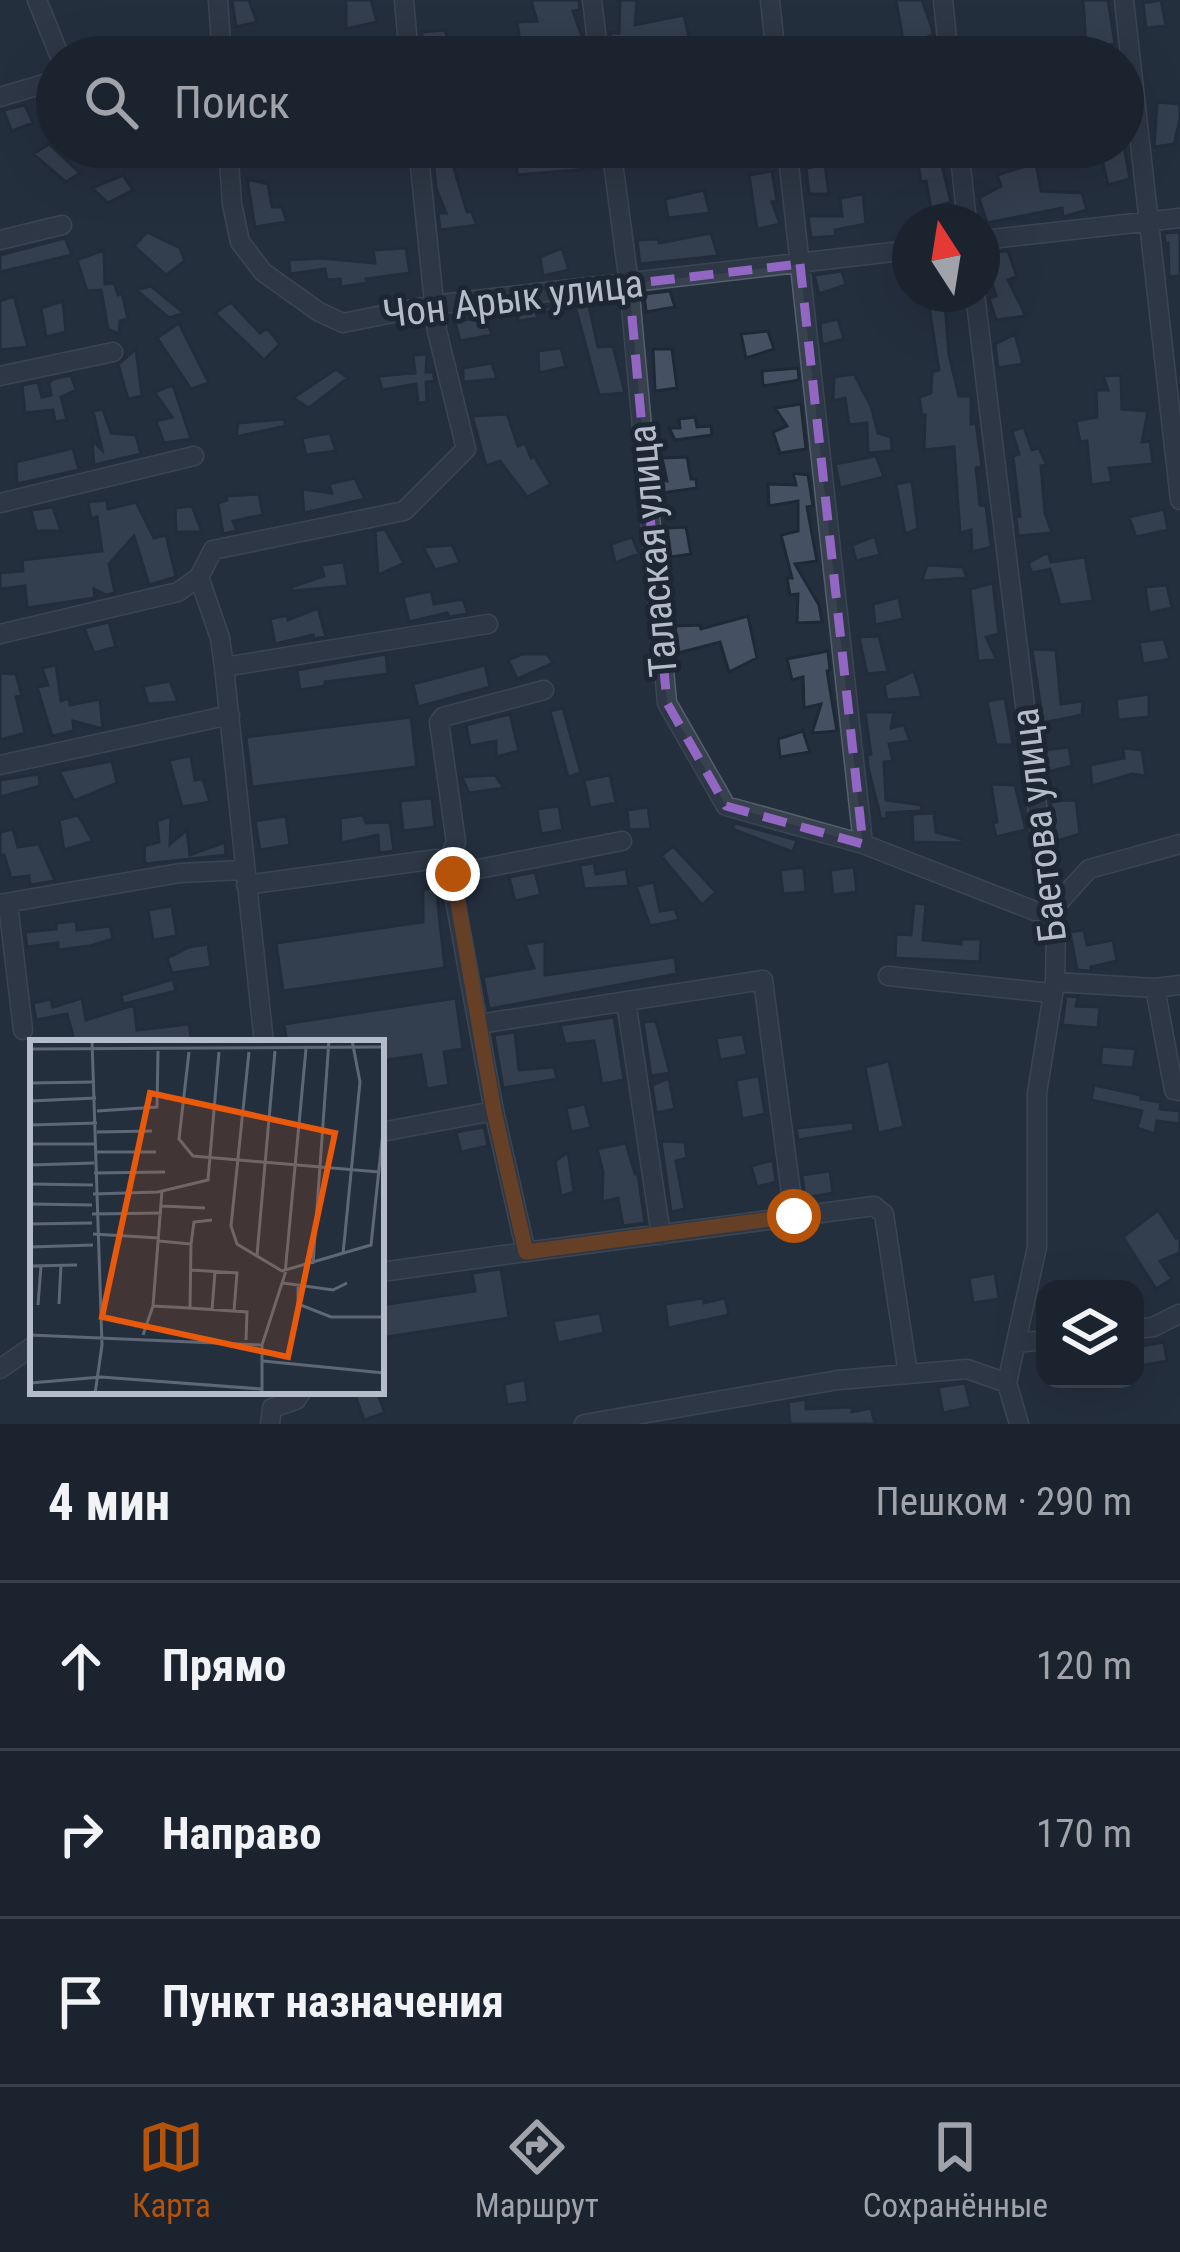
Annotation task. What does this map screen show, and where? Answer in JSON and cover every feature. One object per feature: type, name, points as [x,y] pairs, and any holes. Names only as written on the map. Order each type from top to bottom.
[{"type":"street","points":[[37,0],[52,36]]},
{"type":"street","points":[[218,0],[221,36]]},
{"type":"street","points":[[404,0],[407,36]]},
{"type":"street","points":[[592,0],[596,36]]},
{"type":"street","points":[[770,0],[774,36]]},
{"type":"street","points":[[943,0],[947,36]]},
{"type":"street","points":[[1124,0],[1128,36]]},
{"type":"street","points":[[0,98],[36,87]]},
{"type":"street","points":[[1144,164],[1180,500]]},
{"type":"street","name":"Чон Арык улица","points":[[230,168],[240,242],[263,272],[319,312],[343,323],[433,305],[892,252]]},
{"type":"street","points":[[0,634],[178,592],[199,577],[213,550],[404,512],[466,449],[433,305],[420,168]]},
{"type":"street","name":"Талаская улица","points":[[614,168],[629,284],[667,703],[726,806],[862,844],[1051,912]]},
{"type":"street","points":[[789,168],[862,844]]},
{"type":"street","points":[[961,168],[965,204]]},
{"type":"street","points":[[1000,238],[1180,218]]},
{"type":"street","points":[[0,240],[62,225]]},
{"type":"street","name":"Баетова улица","points":[[977,312],[1056,927],[1053,987],[1037,1094],[1037,1246],[1007,1383],[1019,1424]]},
{"type":"street","points":[[0,376],[113,352]]},
{"type":"street","points":[[0,503],[194,456]]},
{"type":"street","points":[[199,577],[220,638],[264,1040]]},
{"type":"street","points":[[224,667],[488,624]]},
{"type":"street","points":[[526,1252],[494,1111],[450,868],[456,842],[439,722],[443,717],[544,690]]},
{"type":"street","points":[[0,765],[230,715]]},
{"type":"street","points":[[23,1030],[4,904],[180,873],[245,878],[436,859],[450,868],[622,841]]},
{"type":"street","points":[[1051,912],[1089,869],[1180,844]]},
{"type":"street","points":[[888,976],[1053,987],[1180,985]]},
{"type":"street","points":[[479,1024],[763,980],[794,1216]]},
{"type":"street","points":[[1155,988],[1174,1090],[1180,1091]]},
{"type":"street","points":[[626,1001],[661,1234]]},
{"type":"street","points":[[384,1131],[494,1111]]},
{"type":"street","points":[[384,1272],[874,1206],[884,1214],[908,1374]]},
{"type":"street","points":[[1144,1328],[1179,1314]]},
{"type":"street","points":[[1016,1343],[1036,1341]]},
{"type":"street","points":[[0,1369],[30,1348]]},
{"type":"street","points":[[584,1424],[838,1381],[908,1374],[967,1369],[1007,1383]]},
{"type":"street","points":[[270,1424],[272,1408],[300,1394]]},
{"type":"highlighted area","points":[[800,264],[863,844],[726,806],[667,703],[629,284]]},
{"type":"building","points":[[232,0],[249,0],[257,22],[236,27]]},
{"type":"building","points":[[346,0],[371,0],[377,22],[346,29]]},
{"type":"building","points":[[531,0],[579,0],[580,10],[573,11],[582,36],[519,36],[517,22],[537,21]]},
{"type":"building","points":[[620,0],[637,0],[635,25],[684,15],[689,36],[610,36],[619,33]]},
{"type":"building","points":[[896,0],[922,0],[933,35],[902,36]]},
{"type":"building","points":[[1083,0],[1108,0],[1114,36],[1085,36]]},
{"type":"building","points":[[1161,0],[1166,26],[1146,28],[1143,3]]},
{"type":"building","points":[[445,30],[447,36],[422,36],[422,32]]},
{"type":"building","points":[[1157,102],[1180,104],[1174,144],[1154,147]]},
{"type":"building","points":[[25,105],[33,123],[12,131],[3,110]]},
{"type":"building","points":[[50,168],[75,168],[80,173],[66,182]]},
{"type":"building","points":[[434,168],[454,168],[467,212],[471,211],[477,225],[440,230],[438,213],[446,213]]},
{"type":"building","points":[[517,168],[600,168],[517,175]]},
{"type":"building","points":[[806,168],[825,168],[829,194],[809,194]]},
{"type":"building","points":[[919,168],[942,168],[951,202],[930,204],[926,181],[921,182]]},
{"type":"building","points":[[1037,168],[1041,191],[1082,193],[1087,210],[1063,217],[1062,208],[1000,220],[1000,204],[981,204],[979,198],[1001,186],[997,175]]},
{"type":"building","points":[[1104,168],[1128,168],[1130,179],[1108,185]]},
{"type":"building","points":[[772,171],[777,201],[772,202],[780,224],[757,229],[749,175]]},
{"type":"building","points":[[123,175],[133,190],[108,203],[92,188]]},
{"type":"building","points":[[247,179],[268,184],[272,207],[282,207],[287,222],[255,227]]},
{"type":"building","points":[[704,190],[710,213],[668,218],[665,199]]},
{"type":"building","points":[[863,194],[866,224],[835,230],[836,236],[811,238],[808,216],[842,216],[840,198]]},
{"type":"building","points":[[147,232],[180,248],[185,261],[166,275],[134,246]]},
{"type":"building","points":[[1180,232],[1180,276],[1169,277],[1164,233]]},
{"type":"building","points":[[711,233],[718,256],[640,264],[637,240],[658,239],[659,243]]},
{"type":"building","points":[[65,238],[72,255],[0,272],[0,255]]},
{"type":"building","points":[[406,248],[410,273],[366,279],[367,283],[341,287],[340,279],[327,280],[325,269],[290,274],[289,260],[375,263],[373,250]]},
{"type":"building","points":[[562,248],[569,270],[543,276],[540,257]]},
{"type":"building","points":[[104,250],[105,284],[114,283],[118,295],[122,293],[128,319],[120,321],[119,334],[108,329],[101,290],[87,291],[77,260]]},
{"type":"building","points":[[1008,251],[1017,277],[1008,280],[1026,316],[996,320],[1000,252]]},
{"type":"building","points":[[842,271],[846,285],[819,294],[814,275]]},
{"type":"building","points":[[151,286],[184,313],[169,318],[136,290]]},
{"type":"building","points":[[670,291],[675,307],[646,312],[644,294]]},
{"type":"building","points":[[14,296],[28,347],[0,350],[0,301]]},
{"type":"building","points":[[63,301],[66,332],[46,337],[41,308]]},
{"type":"building","points":[[231,302],[260,333],[267,328],[280,344],[264,360],[215,313]]},
{"type":"building","points":[[574,302],[588,302],[598,347],[613,346],[625,393],[599,395]]},
{"type":"building","points":[[571,303],[572,309],[536,313],[538,318],[518,321],[518,315],[508,314]]},
{"type":"building","points":[[930,312],[946,312],[959,396],[971,396],[971,424],[976,423],[982,467],[976,468],[980,505],[986,506],[991,547],[972,552],[971,530],[960,533],[954,447],[924,450],[925,415],[919,397],[931,393],[932,372],[939,370]]},
{"type":"building","points":[[485,316],[492,335],[460,341],[455,322]]},
{"type":"building","points":[[838,319],[844,339],[822,345],[820,323]]},
{"type":"building","points":[[179,323],[209,383],[191,389],[157,338]]},
{"type":"building","points":[[768,331],[774,349],[746,358],[741,334]]},
{"type":"building","points":[[1015,334],[1023,364],[998,368],[995,344]]},
{"type":"building","points":[[561,348],[566,367],[539,373],[538,351]]},
{"type":"building","points":[[136,349],[142,396],[128,399],[118,364]]},
{"type":"building","points":[[653,349],[672,349],[677,388],[655,391]]},
{"type":"building","points":[[427,354],[426,372],[433,372],[435,381],[426,382],[427,402],[418,403],[416,384],[382,390],[378,376],[415,373],[413,355]]},
{"type":"building","points":[[492,363],[497,379],[463,382],[463,368]]},
{"type":"building","points":[[798,368],[799,380],[763,386],[762,371]]},
{"type":"building","points":[[336,369],[348,378],[309,408],[293,398]]},
{"type":"building","points":[[854,374],[871,406],[878,433],[891,437],[892,451],[868,453],[867,423],[849,425],[845,398],[833,401],[834,377]]},
{"type":"building","points":[[71,375],[76,390],[61,397],[67,420],[55,422],[53,410],[25,413],[22,385],[38,382],[42,397],[51,395],[53,379]]},
{"type":"building","points":[[1121,375],[1122,409],[1148,411],[1142,442],[1150,441],[1153,464],[1109,468],[1112,482],[1091,485],[1087,441],[1080,442],[1076,421],[1097,417],[1096,390],[1108,390],[1103,376]]},
{"type":"building","points":[[173,385],[191,439],[164,443],[156,421],[172,417],[154,392]]},
{"type":"building","points":[[801,404],[806,449],[780,453],[773,432],[787,426],[775,408]]},
{"type":"building","points":[[103,409],[111,433],[136,435],[141,454],[94,465],[92,440],[102,450],[93,411]]},
{"type":"building","points":[[507,414],[518,446],[525,443],[551,484],[527,497],[500,461],[486,466],[472,416]]},
{"type":"building","points":[[695,417],[697,427],[711,426],[712,435],[675,440],[669,428],[680,428],[679,419]]},
{"type":"building","points":[[284,419],[286,426],[236,437],[238,423]]},
{"type":"building","points":[[1024,427],[1032,450],[1039,448],[1047,465],[1041,466],[1045,513],[1052,533],[1018,536],[1013,456],[1019,454],[1012,431]]},
{"type":"building","points":[[330,433],[336,451],[306,455],[302,438]]},
{"type":"building","points":[[73,448],[79,470],[17,484],[16,462]]},
{"type":"building","points":[[876,456],[884,477],[840,488],[835,464]]},
{"type":"building","points":[[687,457],[697,488],[662,493],[661,481],[667,481],[662,458]]},
{"type":"building","points":[[793,473],[808,475],[813,506],[807,507],[817,561],[795,564],[819,605],[822,622],[797,623],[798,594],[790,595],[787,578],[792,578],[781,535],[798,531],[798,501],[769,506],[768,484],[796,485]]},
{"type":"building","points":[[355,478],[365,499],[304,513],[302,489],[332,493],[329,484]]},
{"type":"building","points":[[912,481],[918,529],[905,534],[896,484]]},
{"type":"building","points":[[259,494],[263,515],[233,521],[237,531],[223,534],[218,503],[227,500],[226,496]]},
{"type":"building","points":[[107,500],[108,509],[136,502],[154,538],[166,535],[176,577],[149,585],[134,536],[109,564],[115,593],[106,595],[94,589],[95,598],[27,608],[25,586],[0,589],[0,573],[23,571],[22,560],[102,551],[97,517],[91,519],[88,502]]},
{"type":"building","points":[[192,506],[202,532],[176,532],[175,508]]},
{"type":"building","points":[[53,507],[61,531],[36,531],[31,510]]},
{"type":"building","points":[[1164,509],[1168,530],[1136,537],[1129,517]]},
{"type":"building","points":[[686,527],[691,554],[671,557],[667,528]]},
{"type":"building","points":[[385,529],[404,563],[378,575],[375,531]]},
{"type":"building","points":[[875,536],[880,555],[856,561],[852,545]]},
{"type":"building","points":[[632,537],[639,554],[615,563],[611,544]]},
{"type":"building","points":[[452,545],[460,563],[435,570],[423,547]]},
{"type":"building","points":[[1048,552],[1051,562],[1085,557],[1093,601],[1060,605],[1050,569],[1032,573],[1028,563]]},
{"type":"building","points":[[344,562],[348,586],[292,591],[291,587],[324,576],[321,565]]},
{"type":"building","points":[[927,565],[963,567],[967,578],[922,581]]},
{"type":"building","points":[[993,583],[999,634],[986,637],[997,660],[978,661],[970,589]]},
{"type":"building","points":[[1167,585],[1172,608],[1149,613],[1145,587]]},
{"type":"building","points":[[431,591],[434,604],[463,599],[468,614],[449,617],[447,613],[409,622],[403,597]]},
{"type":"building","points":[[899,597],[903,619],[875,625],[873,604]]},
{"type":"building","points":[[318,608],[326,637],[314,639],[313,635],[275,644],[270,619],[287,615],[288,620]]},
{"type":"building","points":[[748,616],[757,658],[729,672],[720,642],[678,653],[675,626],[700,625],[701,629]]},
{"type":"building","points":[[109,622],[116,647],[94,653],[84,628]]},
{"type":"building","points":[[879,636],[888,672],[867,674],[859,637]]},
{"type":"building","points":[[1164,639],[1170,659],[1143,664],[1139,642]]},
{"type":"building","points":[[1032,649],[1056,650],[1061,704],[1083,701],[1082,715],[1043,723]]},
{"type":"building","points":[[828,651],[837,731],[812,733],[821,704],[804,708],[803,677],[792,680],[787,659]]},
{"type":"building","points":[[386,654],[388,674],[300,690],[297,670]]},
{"type":"building","points":[[522,654],[547,654],[553,663],[517,679],[508,660]]},
{"type":"building","points":[[56,665],[61,701],[69,698],[70,705],[100,699],[103,729],[73,721],[74,731],[52,736],[37,687],[48,685],[42,668]]},
{"type":"building","points":[[485,665],[490,687],[418,707],[413,684]]},
{"type":"building","points":[[914,671],[922,697],[887,700],[884,685]]},
{"type":"building","points":[[0,673],[16,674],[25,733],[0,740]]},
{"type":"building","points":[[170,681],[178,702],[148,704],[143,686]]},
{"type":"building","points":[[1149,694],[1149,717],[1118,720],[1116,699]]},
{"type":"building","points":[[1005,698],[1013,745],[996,745],[987,701]]},
{"type":"building","points":[[563,708],[581,773],[568,777],[550,711]]},
{"type":"building","points":[[865,712],[894,712],[891,728],[904,725],[910,741],[889,744],[893,761],[884,762],[886,800],[922,805],[921,811],[887,813],[881,819],[868,767],[867,755],[871,754]]},
{"type":"building","points":[[510,714],[519,751],[496,757],[496,741],[470,746],[466,725]]},
{"type":"building","points":[[411,717],[417,767],[252,787],[246,737]]},
{"type":"building","points":[[803,731],[810,752],[780,757],[778,739]]},
{"type":"building","points":[[1069,747],[1072,766],[1047,772],[1044,750]]},
{"type":"building","points":[[1123,748],[1142,750],[1146,776],[1132,774],[1092,786],[1090,765],[1124,758]]},
{"type":"building","points":[[191,756],[195,780],[203,779],[210,802],[182,807],[169,760]]},
{"type":"building","points":[[112,761],[117,783],[74,801],[59,771]]},
{"type":"building","points":[[39,774],[40,786],[0,797],[0,780]]},
{"type":"building","points":[[495,775],[504,788],[469,793],[462,777]]},
{"type":"building","points":[[610,775],[616,803],[590,808],[584,780]]},
{"type":"building","points":[[991,784],[1015,785],[1026,830],[996,837]]},
{"type":"building","points":[[432,798],[435,827],[403,831],[400,801]]},
{"type":"building","points":[[1076,800],[1080,834],[1057,841],[1050,801]]},
{"type":"building","points":[[559,806],[563,830],[541,834],[537,809]]},
{"type":"building","points":[[648,807],[651,829],[629,830],[627,810]]},
{"type":"building","points":[[934,813],[936,832],[962,839],[962,843],[913,842],[912,814]]},
{"type":"building","points":[[78,815],[93,841],[64,850],[59,820]]},
{"type":"building","points":[[363,815],[366,823],[390,822],[394,851],[379,853],[378,835],[341,843],[340,818]]},
{"type":"building","points":[[171,816],[170,844],[187,830],[190,855],[225,842],[226,855],[145,864],[144,846],[159,842],[157,821]]},
{"type":"building","points":[[286,816],[290,845],[260,850],[255,821]]},
{"type":"building","points":[[735,823],[797,840],[793,852],[732,829]]},
{"type":"building","points":[[13,829],[18,847],[39,844],[55,881],[30,885],[29,876],[11,878],[4,855],[0,857],[0,832]]},
{"type":"building","points":[[673,846],[716,892],[702,905],[661,856]]},
{"type":"building","points":[[594,863],[596,874],[626,869],[629,886],[584,889],[580,865]]},
{"type":"building","points":[[854,867],[857,892],[833,895],[830,870]]},
{"type":"building","points":[[804,868],[806,892],[783,894],[780,870]]},
{"type":"building","points":[[535,872],[541,895],[515,901],[509,877]]},
{"type":"building","points":[[654,882],[660,911],[675,909],[679,920],[650,926],[636,886]]},
{"type":"building","points":[[436,886],[445,968],[283,991],[276,943],[423,922],[423,890]]},
{"type":"building","points":[[914,903],[926,904],[923,940],[961,944],[961,939],[981,939],[980,962],[895,958],[896,934],[911,935]]},
{"type":"building","points":[[172,906],[177,936],[153,940],[148,910]]},
{"type":"building","points":[[76,921],[77,930],[110,926],[113,939],[58,950],[58,943],[27,947],[25,932],[56,929],[56,923]]},
{"type":"building","points":[[1084,930],[1087,945],[1113,940],[1117,961],[1091,967],[1091,971],[1077,970],[1070,932]]},
{"type":"building","points":[[545,941],[545,975],[675,957],[677,974],[489,1009],[483,977],[534,968],[525,944]]},
{"type":"building","points":[[208,944],[211,967],[172,973],[167,958]]},
{"type":"building","points":[[173,979],[176,991],[123,1004],[121,995]]},
{"type":"building","points":[[1066,996],[1078,997],[1076,1006],[1100,1007],[1098,1028],[1062,1025]]},
{"type":"building","points":[[82,998],[86,1020],[134,1005],[137,1030],[189,1024],[192,1040],[74,1040],[67,1014],[36,1020],[33,1003],[51,999],[53,1007]]},
{"type":"building","points":[[456,998],[463,1049],[444,1052],[449,1085],[427,1089],[421,1055],[384,1061],[384,1040],[287,1040],[284,1024]]},
{"type":"building","points":[[614,1017],[624,1080],[602,1084],[594,1041],[565,1044],[560,1025]]},
{"type":"building","points":[[656,1021],[670,1073],[651,1076],[643,1022]]},
{"type":"building","points":[[515,1032],[519,1070],[554,1067],[557,1079],[503,1088],[494,1035]]},
{"type":"building","points":[[743,1034],[747,1055],[720,1060],[716,1038]]},
{"type":"building","points":[[1102,1046],[1136,1049],[1133,1068],[1100,1065]]},
{"type":"building","points":[[889,1061],[904,1127],[878,1133],[865,1067]]},
{"type":"building","points":[[759,1076],[765,1114],[742,1119],[736,1080]]},
{"type":"building","points":[[669,1078],[675,1109],[656,1113],[652,1085]]},
{"type":"building","points":[[1094,1085],[1161,1102],[1160,1109],[1180,1111],[1180,1124],[1157,1121],[1155,1134],[1137,1128],[1142,1111],[1091,1100]]},
{"type":"building","points":[[585,1104],[591,1128],[571,1132],[566,1108]]},
{"type":"building","points":[[853,1122],[854,1131],[798,1140],[796,1128]]},
{"type":"building","points":[[484,1127],[488,1146],[461,1152],[456,1132]]},
{"type":"building","points":[[661,1141],[685,1142],[687,1158],[676,1161],[685,1209],[671,1212]]},
{"type":"building","points":[[626,1143],[638,1174],[645,1223],[623,1226],[618,1198],[602,1202],[603,1172],[597,1149]]},
{"type":"building","points":[[568,1152],[574,1192],[561,1196],[555,1161]]},
{"type":"building","points":[[773,1160],[776,1182],[757,1187],[751,1166]]},
{"type":"building","points":[[830,1171],[833,1193],[805,1198],[802,1175]]},
{"type":"building","points":[[1158,1210],[1176,1238],[1180,1237],[1180,1253],[1160,1261],[1172,1279],[1156,1289],[1123,1237]]},
{"type":"building","points":[[501,1269],[509,1318],[384,1338],[384,1305],[475,1291],[472,1273]]},
{"type":"building","points":[[995,1273],[999,1299],[973,1303],[969,1278]]},
{"type":"building","points":[[703,1298],[704,1303],[725,1298],[729,1315],[668,1328],[665,1304]]},
{"type":"building","points":[[600,1313],[604,1333],[558,1343],[553,1321]]},
{"type":"building","points":[[1164,1342],[1167,1361],[1144,1365],[1144,1346]]},
{"type":"building","points":[[525,1380],[528,1402],[507,1405],[504,1384]]},
{"type":"building","points":[[965,1383],[971,1407],[943,1413],[938,1387]]},
{"type":"building","points":[[378,1394],[385,1413],[364,1420],[355,1395]]},
{"type":"building","points":[[806,1399],[806,1409],[852,1407],[852,1412],[871,1408],[875,1424],[790,1424],[788,1402]]},
{"type":"route","points":[[453,874],[494,1111],[526,1252],[794,1216]]}]
